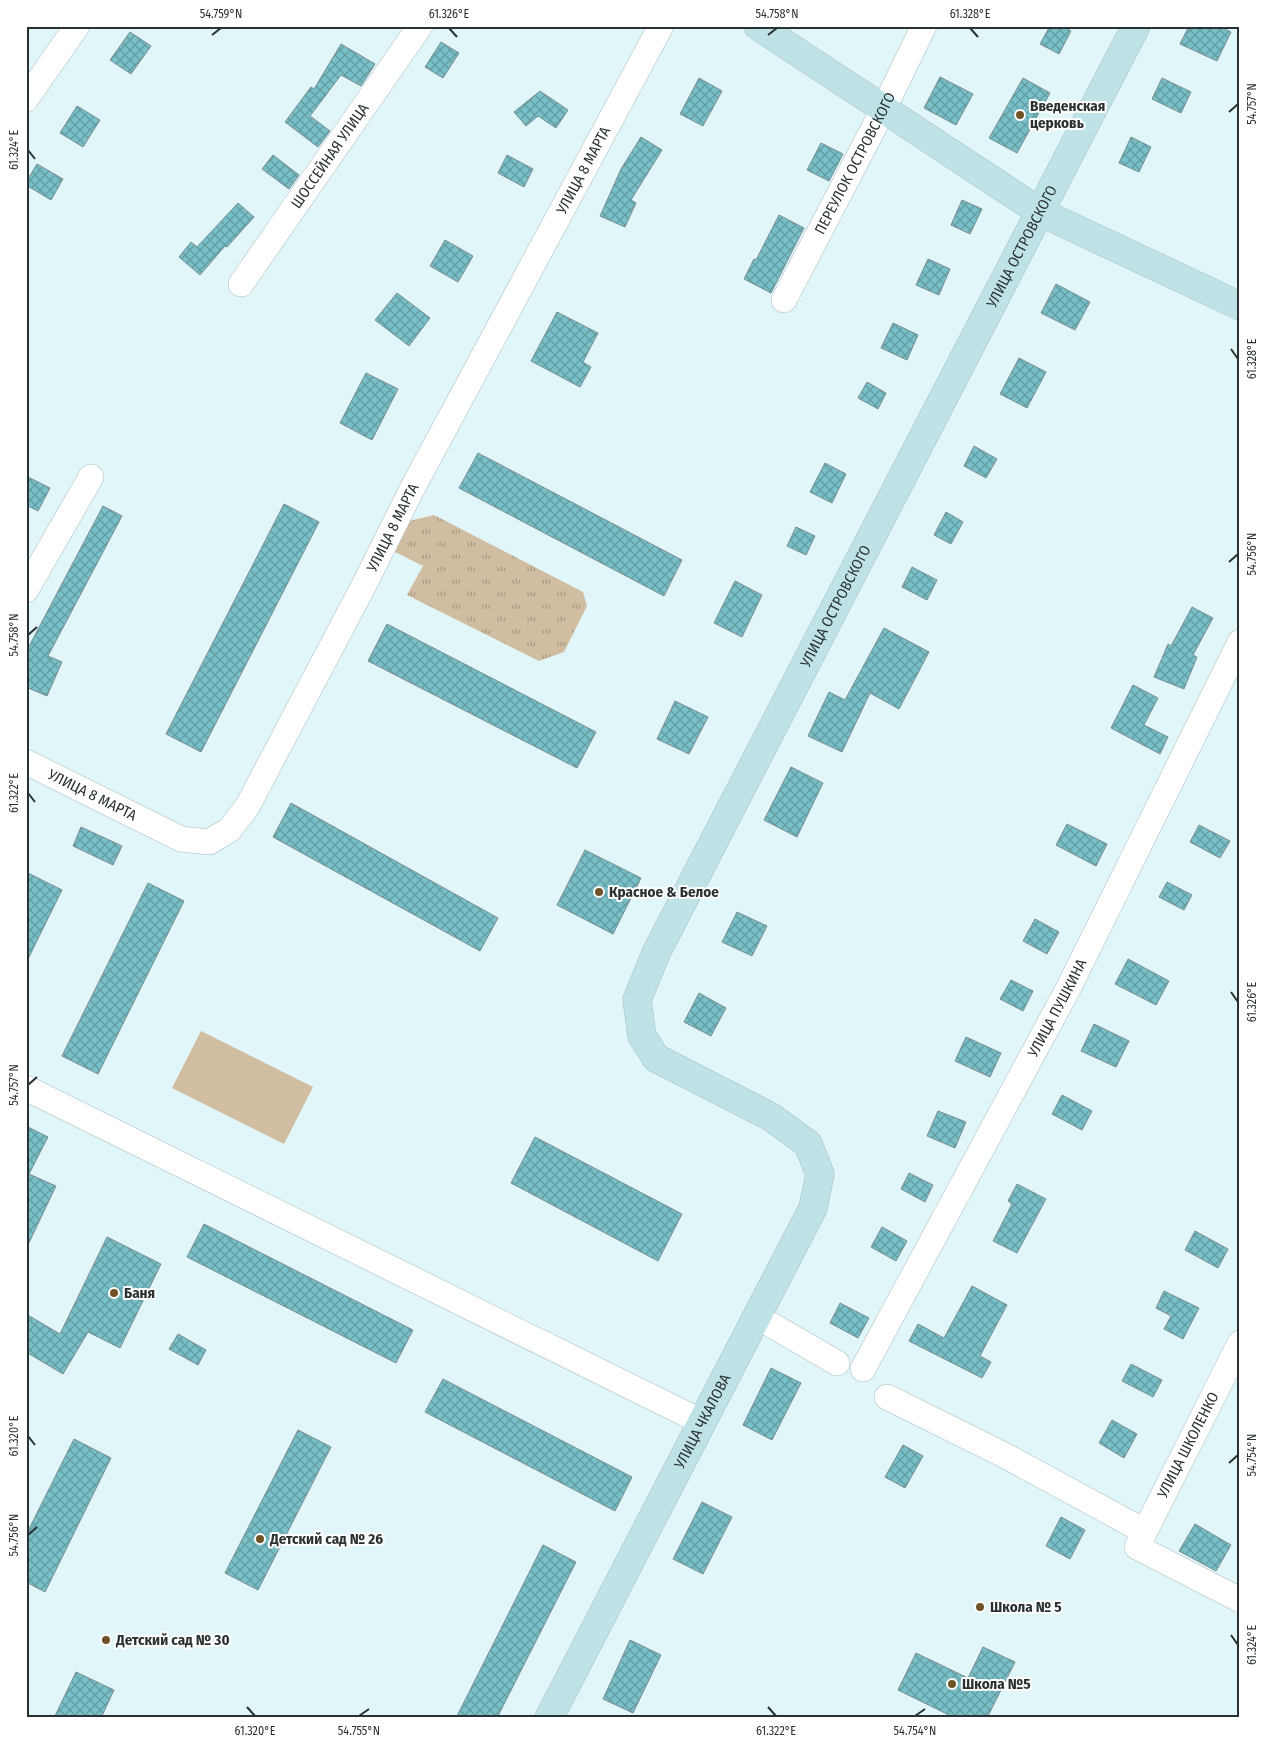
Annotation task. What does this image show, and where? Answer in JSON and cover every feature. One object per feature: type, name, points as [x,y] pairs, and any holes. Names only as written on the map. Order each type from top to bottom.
[{"type":"street","points":[[26,99],[77,26]]},
{"type":"street","name":"ШОССЕЙНАЯ УЛИЦА","points":[[241,284],[420,26]]},
{"type":"street","name":"УЛИЦА 8 МАРТА","points":[[26,762],[181,839],[209,842],[229,830],[247,807],[363,587],[412,489],[661,26]]},
{"type":"street","points":[[758,26],[1040,212],[1240,306]]},
{"type":"street","name":"ПЕРЕУЛОК ОСТРОВСКОГО","points":[[784,300],[883,110],[924,26]]},
{"type":"street","name":"УЛИЦА ОСТРОВСКОГО","points":[[788,1129],[771,1117],[656,1058],[642,1036],[637,1000],[656,953],[1136,26]]},
{"type":"street","points":[[26,590],[91,477]]},
{"type":"street","name":"УЛИЦА ПУШКИНА","points":[[863,1369],[1069,987],[1240,642]]},
{"type":"street","points":[[26,1088],[702,1422]]},
{"type":"street","name":"УЛИЦА ЧКАЛОВА","points":[[549,1718],[813,1208],[820,1174],[808,1144],[788,1129]]},
{"type":"street","points":[[756,1316],[837,1363]]},
{"type":"street","name":"УЛИЦА ШКОЛЕНКО","points":[[1140,1539],[1240,1344]]},
{"type":"street","points":[[887,1398],[1004,1455],[1240,1600]]},
{"type":"green space","points":[[434,515],[583,592],[587,606],[564,652],[539,661],[407,595],[423,566],[395,552],[409,521]]},
{"type":"green space","points":[[201,1031],[313,1087],[284,1144],[172,1088]]},
{"type":"building","points":[[1050,26],[1062,26],[1071,31],[1059,54],[1040,44]]},
{"type":"building","points":[[1189,26],[1219,26],[1231,32],[1217,61],[1180,44]]},
{"type":"building","points":[[130,32],[151,46],[131,74],[110,60]]},
{"type":"building","points":[[441,42],[459,53],[443,78],[425,67]]},
{"type":"building","points":[[341,44],[375,64],[361,86],[341,75],[310,116],[330,131],[318,147],[285,122],[311,87],[314,89]]},
{"type":"building","points":[[940,77],[973,94],[956,125],[924,108]]},
{"type":"building","points":[[699,78],[722,91],[703,126],[680,114]]},
{"type":"building","name":"Введенская церковь","points":[[1023,78],[1050,93],[1017,153],[989,138]]},
{"type":"building","points":[[1162,78],[1191,92],[1181,113],[1152,99]]},
{"type":"building","points":[[540,91],[568,110],[556,128],[538,116],[526,126],[514,112]]},
{"type":"building","points":[[77,106],[100,120],[83,147],[60,133]]},
{"type":"building","points":[[641,137],[662,150],[631,200],[636,203],[625,227],[600,216],[621,169]]},
{"type":"building","points":[[1131,137],[1151,147],[1139,172],[1119,163]]},
{"type":"building","points":[[821,143],[843,154],[829,181],[807,170]]},
{"type":"building","points":[[273,155],[299,175],[289,189],[262,169]]},
{"type":"building","points":[[507,155],[533,169],[524,187],[498,173]]},
{"type":"building","points":[[37,164],[63,179],[51,200],[26,185]]},
{"type":"building","points":[[962,200],[982,209],[970,234],[951,225]]},
{"type":"building","points":[[238,203],[254,217],[200,275],[179,257],[191,242],[197,247]]},
{"type":"building","points":[[779,215],[804,228],[771,293],[744,279]]},
{"type":"building","points":[[445,240],[473,256],[458,282],[430,266]]},
{"type":"building","points":[[928,259],[950,269],[939,295],[916,285]]},
{"type":"building","points":[[1056,284],[1090,302],[1075,330],[1041,313]]},
{"type":"building","points":[[397,293],[430,318],[409,346],[375,320]]},
{"type":"building","points":[[557,312],[598,333],[583,362],[591,367],[580,387],[531,361]]},
{"type":"building","points":[[893,323],[918,335],[907,360],[881,348]]},
{"type":"building","points":[[1019,358],[1046,372],[1027,408],[1000,394]]},
{"type":"building","points":[[366,373],[398,389],[372,440],[340,423]]},
{"type":"building","points":[[867,382],[886,393],[878,409],[858,398]]},
{"type":"building","points":[[974,446],[997,459],[986,478],[964,466]]},
{"type":"building","points":[[478,453],[682,560],[664,596],[459,488]]},
{"type":"building","points":[[825,463],[846,474],[832,503],[810,492]]},
{"type":"building","points":[[26,476],[50,488],[38,511],[26,505]]},
{"type":"building","points":[[284,504],[319,522],[201,752],[166,734]]},
{"type":"building","points":[[103,506],[122,516],[48,656],[62,662],[47,696],[26,687],[26,652]]},
{"type":"building","points":[[946,512],[963,522],[951,544],[934,535]]},
{"type":"building","points":[[796,527],[815,536],[806,555],[787,546]]},
{"type":"building","points":[[912,567],[937,580],[927,600],[902,587]]},
{"type":"building","points":[[735,581],[762,595],[742,637],[714,623]]},
{"type":"building","points":[[1192,607],[1213,618],[1193,655],[1197,657],[1184,689],[1154,677],[1168,644],[1171,646]]},
{"type":"building","points":[[387,624],[596,732],[577,768],[368,661]]},
{"type":"building","points":[[884,628],[929,652],[899,709],[870,693],[842,752],[808,736],[829,692],[845,700]]},
{"type":"building","points":[[1133,685],[1158,698],[1144,725],[1168,737],[1160,754],[1111,728]]},
{"type":"building","points":[[675,701],[708,717],[689,754],[657,739]]},
{"type":"building","points":[[791,767],[823,783],[797,837],[764,820]]},
{"type":"building","points":[[291,803],[498,918],[480,951],[273,837]]},
{"type":"building","points":[[1067,824],[1107,844],[1096,866],[1056,845]]},
{"type":"building","points":[[1199,825],[1230,841],[1220,858],[1190,842]]},
{"type":"building","points":[[81,827],[122,846],[113,865],[73,846]]},
{"type":"building","name":"Красное & Белое","points":[[585,850],[641,878],[613,934],[557,905]]},
{"type":"building","points":[[26,872],[62,890],[26,963]]},
{"type":"building","points":[[1167,882],[1192,895],[1184,910],[1159,897]]},
{"type":"building","points":[[148,883],[184,901],[98,1074],[62,1056]]},
{"type":"building","points":[[737,912],[767,926],[752,956],[722,942]]},
{"type":"building","points":[[1035,919],[1059,932],[1047,954],[1023,941]]},
{"type":"building","points":[[1128,959],[1169,981],[1156,1005],[1115,984]]},
{"type":"building","points":[[1011,980],[1033,991],[1023,1011],[1000,999]]},
{"type":"building","points":[[699,993],[726,1008],[711,1036],[684,1022]]},
{"type":"building","points":[[1094,1024],[1129,1041],[1116,1067],[1081,1051]]},
{"type":"building","points":[[966,1037],[1001,1053],[990,1077],[955,1061]]},
{"type":"building","points":[[1062,1095],[1092,1111],[1082,1130],[1052,1114]]},
{"type":"building","points":[[938,1111],[966,1122],[955,1148],[927,1136]]},
{"type":"building","points":[[26,1126],[48,1137],[29,1174],[56,1186],[26,1249]]},
{"type":"building","points":[[535,1137],[682,1214],[658,1261],[511,1183]]},
{"type":"building","points":[[909,1173],[933,1185],[925,1202],[901,1189]]},
{"type":"building","points":[[1017,1184],[1046,1199],[1017,1253],[993,1241],[1012,1204],[1008,1201]]},
{"type":"building","points":[[204,1224],[413,1330],[396,1363],[187,1257]]},
{"type":"building","points":[[882,1227],[907,1241],[896,1261],[871,1247]]},
{"type":"building","points":[[1195,1231],[1228,1249],[1218,1268],[1185,1250]]},
{"type":"building","name":"Баня","points":[[107,1237],[161,1264],[120,1348],[88,1332],[63,1374],[26,1352],[26,1314],[60,1334]]},
{"type":"building","points":[[972,1286],[1007,1305],[980,1356],[991,1362],[982,1378],[909,1341],[918,1324],[944,1338]]},
{"type":"building","points":[[1164,1291],[1199,1308],[1183,1339],[1164,1329],[1171,1316],[1156,1308]]},
{"type":"building","points":[[840,1303],[869,1318],[858,1338],[830,1323]]},
{"type":"building","points":[[178,1334],[206,1350],[198,1365],[169,1349]]},
{"type":"building","points":[[1131,1364],[1162,1380],[1153,1397],[1122,1381]]},
{"type":"building","points":[[771,1368],[801,1383],[772,1440],[743,1425]]},
{"type":"building","points":[[443,1379],[632,1477],[615,1511],[425,1412]]},
{"type":"building","points":[[1112,1420],[1137,1434],[1124,1458],[1099,1443]]},
{"type":"building","points":[[298,1430],[331,1447],[258,1590],[225,1573]]},
{"type":"building","points":[[74,1439],[111,1458],[45,1592],[26,1582],[26,1535]]},
{"type":"building","points":[[903,1445],[923,1456],[905,1488],[885,1477]]},
{"type":"building","points":[[702,1502],[732,1517],[703,1574],[673,1559]]},
{"type":"building","points":[[1061,1517],[1085,1530],[1070,1559],[1046,1546]]},
{"type":"building","points":[[1195,1524],[1231,1545],[1216,1571],[1179,1551]]},
{"type":"building","points":[[543,1545],[576,1562],[497,1718],[456,1718]]},
{"type":"building","points":[[630,1640],[661,1655],[633,1713],[603,1699]]},
{"type":"building","name":"Школа №5","points":[[983,1647],[1015,1662],[987,1718],[955,1718],[898,1690],[916,1653],[968,1678]]},
{"type":"building","points":[[76,1672],[114,1690],[101,1718],[54,1718]]},
{"type":"place","name":"Введенская церковь","points":[[1020,115]]},
{"type":"place","name":"Красное & Белое","points":[[599,892]]},
{"type":"place","name":"Баня","points":[[114,1293]]},
{"type":"place","name":"Детский сад № 26","points":[[260,1539]]},
{"type":"place","name":"Школа № 5","points":[[980,1607]]},
{"type":"place","name":"Детский сад № 30","points":[[106,1640]]},
{"type":"place","name":"Школа №5","points":[[952,1684]]}]
